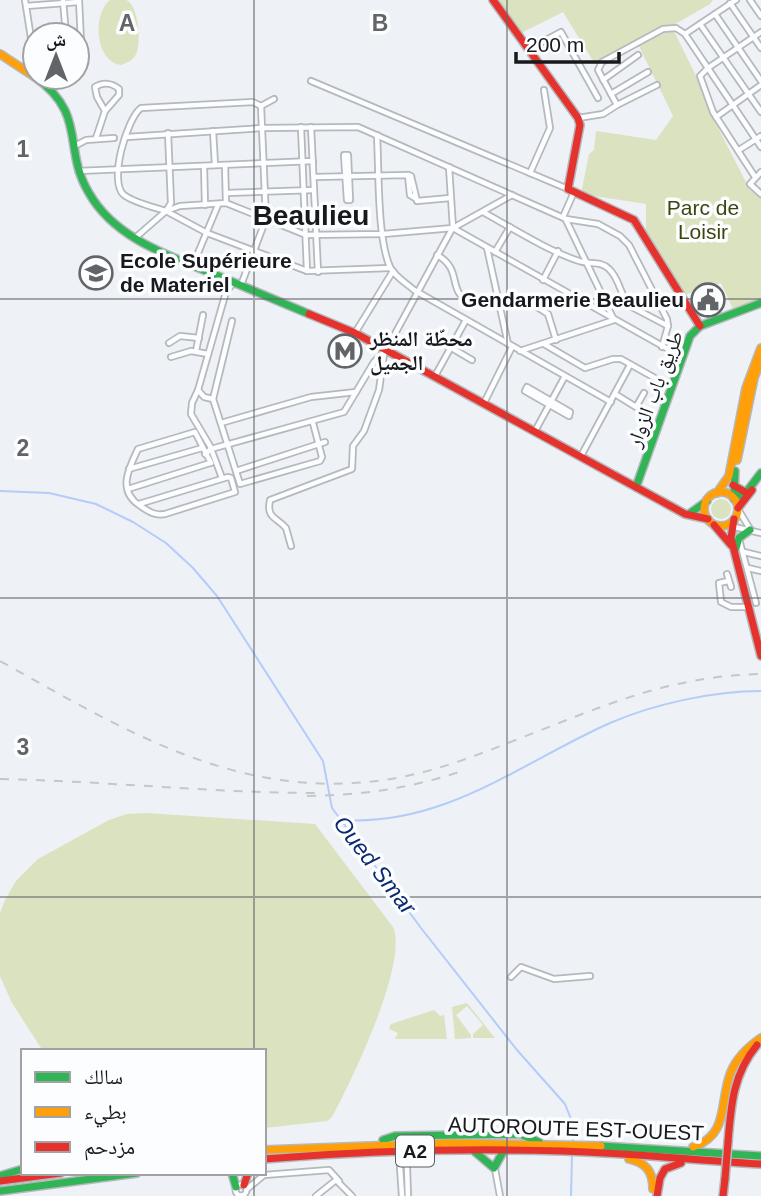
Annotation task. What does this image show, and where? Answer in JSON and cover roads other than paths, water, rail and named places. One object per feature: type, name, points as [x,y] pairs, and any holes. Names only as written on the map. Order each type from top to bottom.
[{"type":"main road","points":[[493,0],[578,118],[580,125],[571,191],[634,220],[700,326]]},
{"type":"main road","points":[[0,54],[21,68]]},
{"type":"main road","points":[[55,91],[63,100],[75,146],[78,171],[95,203],[134,239],[152,249],[355,333],[687,515],[731,524]]},
{"type":"main road","name":"طريق باب الزوار","points":[[636,487],[690,336],[700,326],[761,303]]},
{"type":"main road","points":[[687,515],[717,493],[729,476],[761,348]]},
{"type":"main road","points":[[738,508],[733,485],[748,394],[761,359]]},
{"type":"main road","points":[[734,499],[745,492],[761,473]]},
{"type":"main road","points":[[761,480],[738,508],[731,524],[732,538],[739,553],[752,605],[761,656]]},
{"type":"main road","points":[[733,485],[745,492]]},
{"type":"main road","points":[[717,493],[734,499]]},
{"type":"main road","points":[[706,501],[705,510],[709,521],[739,553]]},
{"type":"main road","points":[[739,553],[739,538],[750,530]]},
{"type":"main road","points":[[723,1196],[734,1081],[748,1055],[761,1042]]},
{"type":"main road","points":[[652,1147],[694,1147],[711,1140],[720,1123],[733,1067],[744,1052],[761,1042]]},
{"type":"main road","name":"AUTOROUTE EST-OUEST","points":[[266,1150],[373,1144],[564,1143],[607,1153],[761,1164]]},
{"type":"main road","name":"AUTOROUTE EST-OUEST","points":[[266,1161],[284,1157],[473,1150],[566,1152],[586,1148],[652,1147],[761,1156]]},
{"type":"main road","points":[[473,1150],[494,1168],[503,1150]]},
{"type":"main road","points":[[607,1153],[646,1164],[653,1178],[655,1196]]},
{"type":"main road","points":[[655,1196],[660,1176],[670,1164],[717,1161]]},
{"type":"main road","points":[[0,1176],[21,1170]]},
{"type":"main road","points":[[0,1181],[46,1175]]},
{"type":"main road","points":[[0,1191],[122,1175]]},
{"type":"street","points":[[750,0],[761,16]]},
{"type":"street","points":[[29,21],[26,3],[79,1],[80,21]]},
{"type":"street","points":[[63,2],[65,21]]},
{"type":"street","points":[[685,34],[733,2],[761,48]]},
{"type":"street","points":[[715,14],[761,83],[716,117]]},
{"type":"street","points":[[700,24],[761,112]]},
{"type":"street","points":[[617,105],[598,70],[599,66],[619,52],[663,29],[676,28],[685,34],[759,138],[761,146]]},
{"type":"street","points":[[530,49],[561,32],[598,98]]},
{"type":"street","points":[[755,177],[716,117],[701,76],[708,68],[761,32]]},
{"type":"street","points":[[603,80],[638,55]]},
{"type":"street","points":[[611,94],[648,72]]},
{"type":"street","points":[[311,81],[571,191],[564,218],[614,320]]},
{"type":"street","points":[[96,138],[105,111],[119,95],[119,89],[113,84],[95,86],[94,91],[105,111]]},
{"type":"street","points":[[578,118],[603,114],[657,85]]},
{"type":"street","points":[[530,173],[550,128],[544,90]]},
{"type":"street","points":[[261,106],[274,99]]},
{"type":"street","points":[[261,106],[253,102],[141,108],[132,117],[117,170],[118,186],[124,194],[166,211],[207,233],[307,271],[391,270]]},
{"type":"street","points":[[213,462],[211,449],[191,414],[192,403],[226,292],[238,283],[255,250],[266,219],[261,106]]},
{"type":"street","points":[[300,127],[307,271]]},
{"type":"street","points":[[311,127],[318,272]]},
{"type":"street","points":[[127,137],[262,128],[358,127],[564,218],[598,224],[620,236],[629,245],[661,306],[668,326],[662,347]]},
{"type":"street","points":[[213,131],[215,166]]},
{"type":"street","points":[[134,239],[171,204],[168,133]]},
{"type":"street","points":[[377,135],[383,234],[391,270],[418,292],[611,402]]},
{"type":"street","points":[[75,146],[86,140],[114,138]]},
{"type":"street","points":[[739,150],[759,138]]},
{"type":"street","points":[[78,171],[313,161]]},
{"type":"street","points":[[225,165],[226,203]]},
{"type":"street","points":[[204,166],[205,205]]},
{"type":"street","points":[[205,454],[211,449],[344,412],[374,362],[386,350],[453,228],[449,167]]},
{"type":"street","points":[[761,172],[750,184],[761,194]]},
{"type":"street","points":[[314,177],[408,175],[411,176],[415,198],[419,201],[450,198]]},
{"type":"street","points":[[226,193],[314,190]]},
{"type":"street","points":[[166,211],[180,206],[226,203],[306,235],[383,234],[453,228],[512,195]]},
{"type":"street","points":[[193,265],[218,205]]},
{"type":"street","points":[[482,212],[558,251],[587,263],[598,262],[609,268],[630,306],[668,326]]},
{"type":"street","points":[[495,253],[510,227]]},
{"type":"street","points":[[453,228],[682,357]]},
{"type":"street","points":[[484,403],[510,346],[487,248]]},
{"type":"street","points":[[543,280],[558,251]]},
{"type":"street","points":[[437,255],[449,261],[454,271],[455,288],[469,301],[522,299],[548,314],[556,340]]},
{"type":"street","points":[[355,333],[391,270]]},
{"type":"street","points":[[196,351],[203,315]]},
{"type":"street","points":[[435,376],[466,320]]},
{"type":"street","points":[[520,351],[614,320]]},
{"type":"street","points":[[232,321],[213,399],[239,482],[242,484],[320,461],[322,457],[313,422]]},
{"type":"street","points":[[428,334],[472,360]]},
{"type":"street","points":[[169,343],[180,336],[199,338]]},
{"type":"street","points":[[544,344],[585,368],[621,359],[671,387]]},
{"type":"street","points":[[291,546],[286,528],[274,521],[271,515],[270,500],[352,469],[352,450],[364,431],[379,390],[386,350]]},
{"type":"street","points":[[171,357],[196,351],[208,354]]},
{"type":"street","points":[[581,456],[631,364]]},
{"type":"street","points":[[535,431],[565,376]]},
{"type":"street","points":[[527,387],[550,403],[525,391],[527,387]]},
{"type":"street","points":[[198,390],[204,397],[213,399]]},
{"type":"street","points":[[221,422],[311,397],[356,392]]},
{"type":"street","points":[[615,394],[636,407],[644,393]]},
{"type":"street","points":[[139,504],[231,478],[235,492],[160,515],[155,515],[139,504],[130,497],[128,469],[138,449],[184,435],[195,432],[205,454],[223,479]]},
{"type":"street","points":[[236,471],[325,442]]},
{"type":"street","points":[[128,469],[202,448]]},
{"type":"street","points":[[128,489],[213,462]]},
{"type":"street","points":[[738,508],[750,530]]},
{"type":"street","points":[[731,524],[761,533]]},
{"type":"street","points":[[739,553],[761,556]]},
{"type":"street","points":[[728,581],[719,583],[721,602],[731,607],[752,605],[752,585],[748,568],[739,553]]},
{"type":"street","points":[[748,568],[761,570]]},
{"type":"street","points":[[727,574],[731,587]]},
{"type":"street","points":[[752,585],[761,587]]},
{"type":"street","points":[[511,977],[522,967],[554,979],[590,976]]},
{"type":"street","points":[[402,1196],[403,1167],[408,1196]]},
{"type":"street","points":[[494,1168],[500,1196]]},
{"type":"street","points":[[239,1190],[259,1177],[271,1174],[329,1170],[352,1196]]},
{"type":"street","points":[[316,1196],[332,1181],[339,1181]]},
{"type":"street","points":[[239,1190],[246,1194],[241,1196],[239,1190]]},
{"type":"waterway","name":"Oued Smar","points":[[0,491],[49,493],[96,504],[133,522],[166,543],[193,568],[217,596],[323,761],[332,808],[421,928],[517,1050],[565,1104],[573,1124],[573,1142]]},
{"type":"waterway","points":[[343,820],[380,819],[416,813],[450,802],[610,723],[645,710],[704,696],[761,691]]},
{"type":"waterway","name":"Oued Smar","points":[[571,1196],[572,1155]]},
{"type":"railway","points":[[0,661],[93,712],[186,755],[235,771],[284,781],[336,784],[391,779],[438,768],[604,706],[663,687],[727,676],[761,674]]},
{"type":"railway","points":[[307,796],[385,790],[462,771]]},
{"type":"railway","points":[[0,779],[318,793]]},
{"type":"place","name":"Ecole Supérieure de Materiel","points":[[96,273]]},
{"type":"place","name":"Gendarmerie Beaulieu","points":[[708,300]]},
{"type":"place","name":"محطّة المنظر الجميل","points":[[345,351]]},
{"type":"district","name":"Beaulieu","points":[[311,215]]},
{"type":"park label","name":"Parc de Loisir","points":[[703,220]]}]
